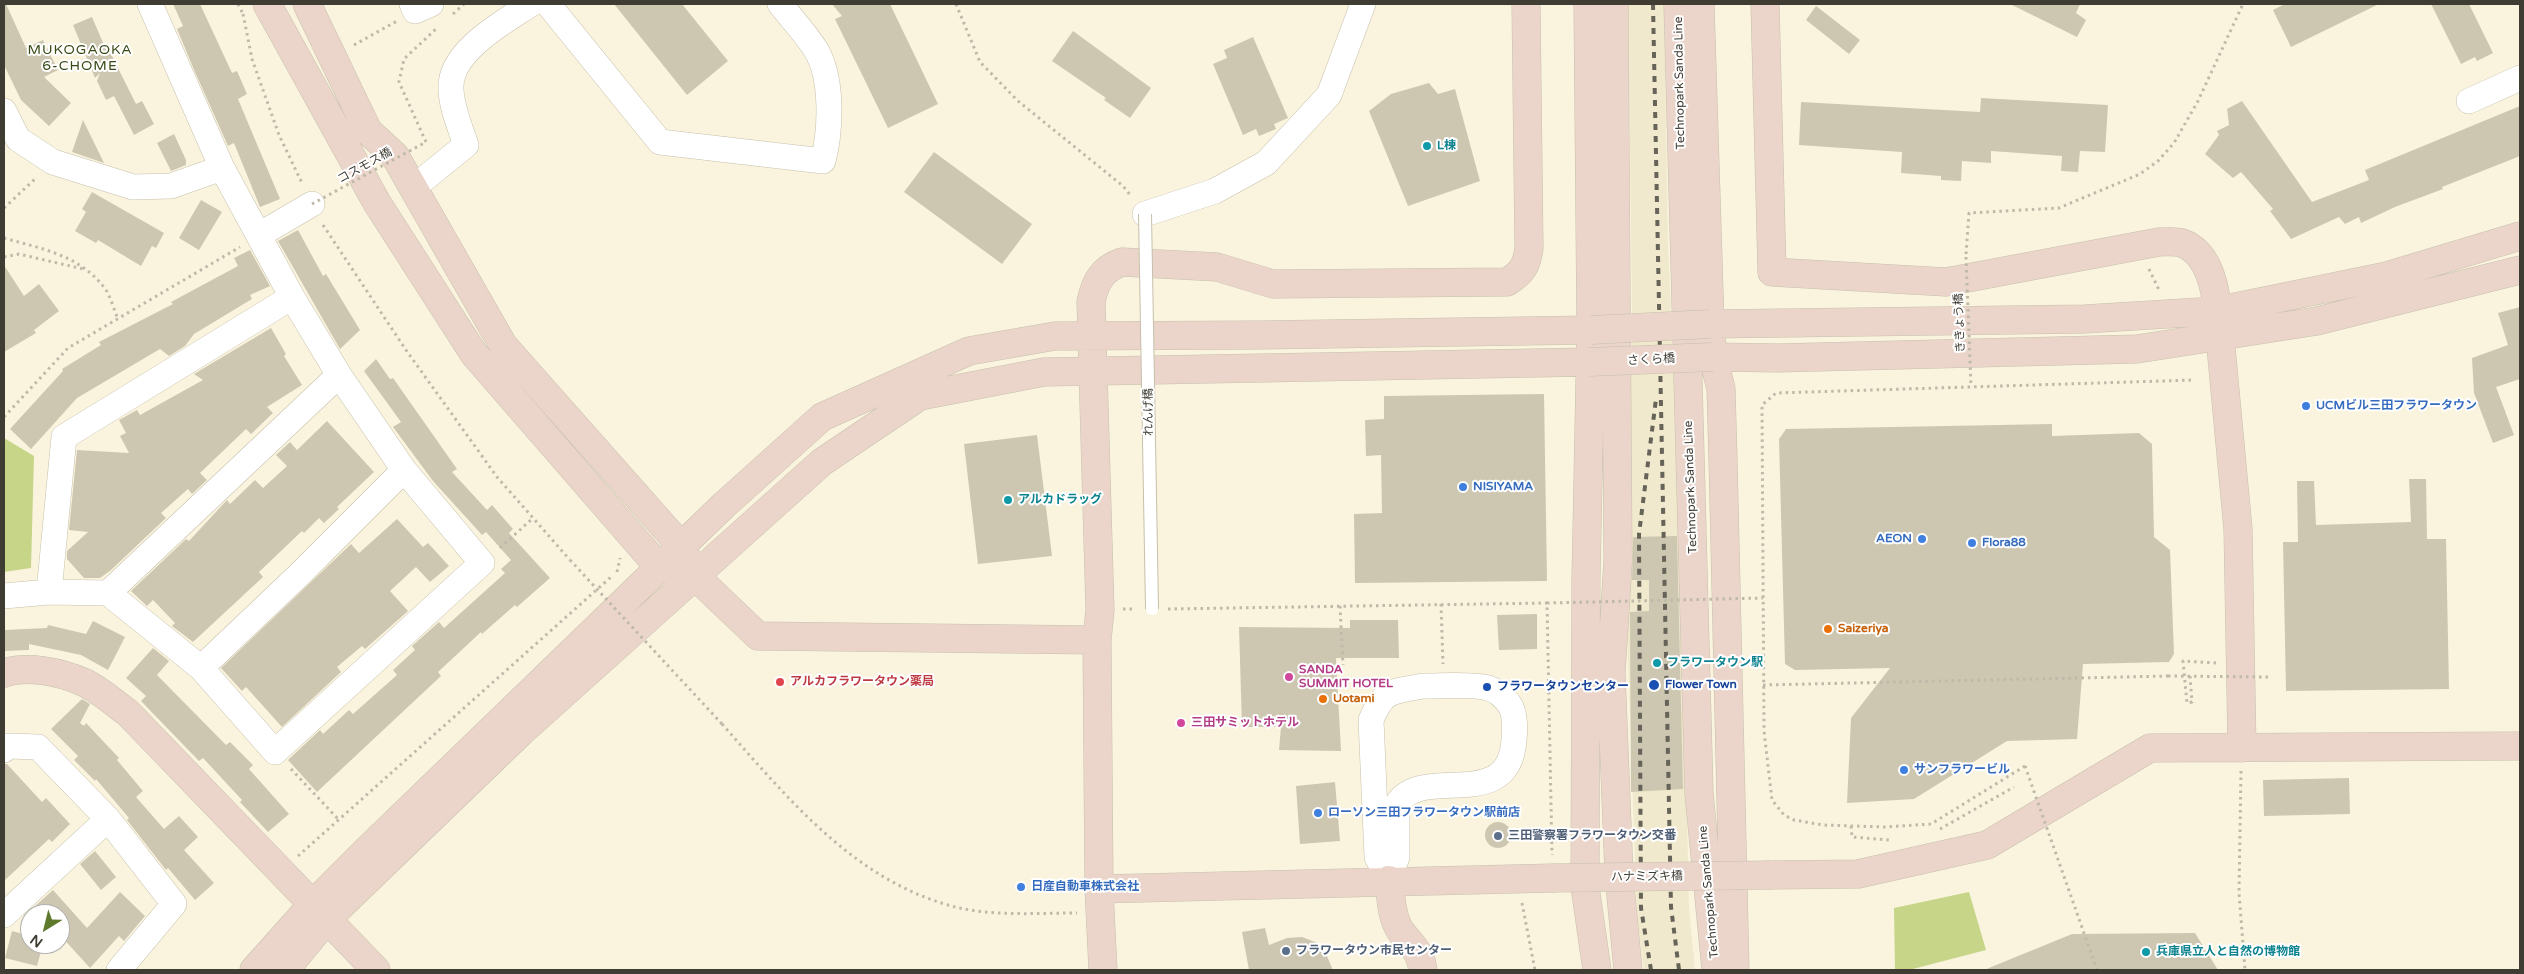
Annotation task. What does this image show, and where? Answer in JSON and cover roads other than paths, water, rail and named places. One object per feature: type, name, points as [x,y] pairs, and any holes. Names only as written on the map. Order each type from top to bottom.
[{"type":"street","points":[[4,596],[49,592],[108,593],[201,668],[275,752],[482,563],[404,470],[340,375],[292,297],[222,168],[150,4]]},
{"type":"street","points":[[308,4],[368,131],[395,156],[503,345],[681,546],[695,576],[758,636],[1098,640]]},
{"type":"street","points":[[414,188],[466,145],[450,88],[457,63],[483,37],[531,4]]},
{"type":"street","points":[[548,4],[660,142],[823,161],[829,110],[825,77],[817,51],[780,4]]},
{"type":"street","points":[[1145,214],[1215,191],[1266,163],[1329,95],[1363,4]]},
{"type":"street","points":[[1103,970],[1099,901],[1098,640],[1100,610],[1091,302],[1094,284],[1112,266],[1122,262],[1217,267],[1273,284],[1507,282],[1518,275],[1527,263],[1529,248],[1526,4]]},
{"type":"street","points":[[1588,4],[1591,330],[1589,362],[1585,887],[1597,970]]},
{"type":"street","points":[[1614,4],[1618,561],[1611,673],[1618,875],[1628,970]]},
{"type":"street","name":"Technopark Sanda Line","points":[[1678,4],[1700,793],[1716,970]]},
{"type":"street","points":[[1700,4],[1710,324],[1713,357],[1721,388],[1735,970]]},
{"type":"street","points":[[1765,4],[1772,272],[1946,282],[2159,242],[2180,242],[2194,248],[2206,266],[2214,283],[2238,529],[2242,748]]},
{"type":"street","points":[[255,9],[474,354],[659,567],[695,576]]},
{"type":"street","points":[[2469,101],[2520,78]]},
{"type":"street","points":[[4,111],[18,139],[53,162],[133,187],[171,186],[222,168]]},
{"type":"street","points":[[259,235],[312,203]]},
{"type":"street","points":[[2217,324],[2520,236]]},
{"type":"street","points":[[254,970],[320,912],[659,567],[723,506],[822,417],[968,352],[1055,336],[1591,330],[1710,324],[2085,319],[2170,314],[2217,324],[2317,321],[2520,270]]},
{"type":"street","points":[[49,592],[64,437],[292,297]]},
{"type":"street","name":"さくら橋","points":[[320,912],[822,462],[920,396],[1044,372],[1093,370],[1589,362],[1713,357],[1778,358],[2137,349],[2217,324]]},
{"type":"street","points":[[108,593],[340,375]]},
{"type":"street","points":[[201,668],[300,574],[404,470]]},
{"type":"street","points":[[4,672],[15,669],[51,673],[84,682],[128,713],[376,970]]},
{"type":"street","points":[[1389,880],[1397,857],[1397,804],[1401,797],[1426,787],[1477,785],[1488,781],[1501,772],[1510,759],[1515,728],[1511,708],[1493,689],[1483,686],[1423,686],[1388,693],[1378,703],[1371,720],[1377,856],[1389,880],[1392,908],[1399,930],[1412,942],[1422,960],[1423,970]]},
{"type":"street","points":[[4,750],[8,746],[38,747],[108,819],[174,904],[120,970]]},
{"type":"street","name":"ハナミズキ橋","points":[[1099,901],[1389,880],[1858,874],[1987,845],[2150,748],[2520,746]]},
{"type":"street","points":[[4,914],[108,819]]},
{"type":"street","points":[[1585,851],[1614,970]]},
{"type":"street","points":[[285,970],[320,912]]},
{"type":"street","points":[[1733,931],[1740,970]]},
{"type":"lane","name":"れんげ橋","points":[[1145,214],[1152,609]]},
{"type":"railway","points":[[1653,4],[1671,907],[1679,970]]},
{"type":"railway","points":[[1651,970],[1641,908],[1639,534],[1656,399]]},
{"type":"place","name":"L棟","points":[[1427,146]]},
{"type":"place","name":"UCMビル三田フラワータウン","points":[[2306,406]]},
{"type":"place","name":"NISIYAMA","points":[[1463,487]]},
{"type":"place","name":"アルカドラッグ","points":[[1008,500]]},
{"type":"place","name":"AEON","points":[[1922,539]]},
{"type":"place","name":"Flora88","points":[[1972,543]]},
{"type":"place","name":"Saizeriya","points":[[1828,629]]},
{"type":"place","name":"フラワータウン駅","points":[[1657,663]]},
{"type":"place","name":"SANDA SUMMIT HOTEL","points":[[1289,677]]},
{"type":"place","name":"アルカフラワータウン薬局","points":[[780,682]]},
{"type":"place","name":"Flower Town","points":[[1654,685]]},
{"type":"place","name":"フラワータウンセンター","points":[[1487,687]]},
{"type":"place","name":"Uotami","points":[[1323,699]]},
{"type":"place","name":"三田サミットホテル","points":[[1181,723]]},
{"type":"place","name":"サンフラワービル","points":[[1904,770]]},
{"type":"place","name":"ローソン三田フラワータウン駅前店","points":[[1318,813]]},
{"type":"place","name":"三田警察署フラワータウン交番","points":[[1498,836]]},
{"type":"place","name":"日産自動車株式会社","points":[[1021,887]]},
{"type":"place","name":"フラワータウン市民センター","points":[[1286,951]]},
{"type":"place","name":"兵庫県立人と自然の博物館","points":[[2146,952]]},
{"type":"district","name":"MUKOGAOKA 6-CHOME","points":[[80,58]]}]
